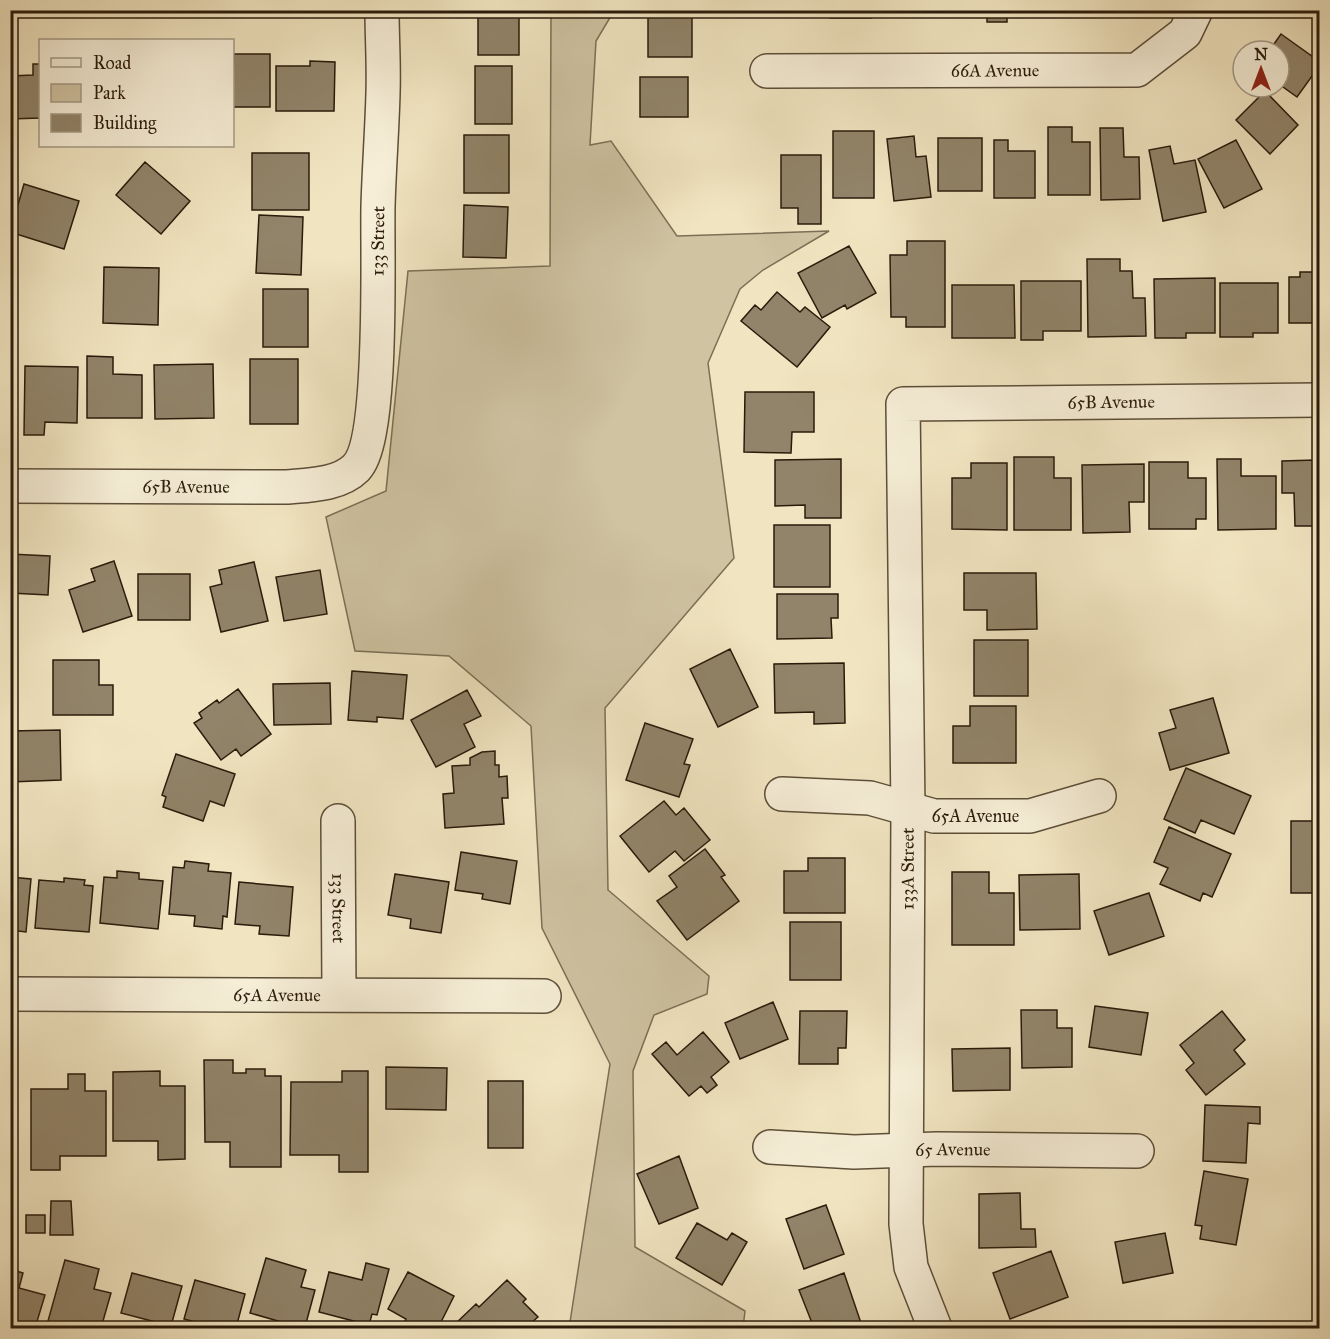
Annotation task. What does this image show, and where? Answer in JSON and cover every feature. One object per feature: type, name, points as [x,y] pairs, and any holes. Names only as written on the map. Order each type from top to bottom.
[{"type":"street","name":"133 Street","points":[[356,468],[364,456],[370,438],[377,344],[378,207],[383,90],[382,10]]},
{"type":"street","name":"66A Avenue","points":[[767,71],[1137,70],[1185,33],[1196,10]]},
{"type":"street","name":"65B Avenue","points":[[903,404],[1320,400]]},
{"type":"street","name":"133A Street","points":[[903,404],[908,810],[906,1224],[909,1256],[919,1291],[935,1329]]},
{"type":"street","name":"65B Avenue","points":[[10,486],[287,487],[330,482],[356,468]]},
{"type":"street","name":"65A Avenue","points":[[782,794],[870,798],[934,816],[1030,816],[1099,796]]},
{"type":"street","name":"133 Street","points":[[338,821],[339,994]]},
{"type":"street","name":"65A Avenue","points":[[10,994],[544,996]]},
{"type":"street","name":"65 Avenue","points":[[770,1147],[854,1152],[937,1149],[1137,1151]]},
{"type":"green space","points":[[551,11],[614,11],[596,41],[590,145],[611,141],[677,236],[829,231],[763,270],[740,289],[708,363],[734,558],[605,708],[608,890],[709,976],[707,994],[654,1015],[633,1071],[635,1247],[745,1311],[743,1328],[560,1328],[570,1322],[610,1064],[542,928],[531,726],[449,656],[355,651],[326,517],[386,491],[408,271],[550,266]]},
{"type":"building","points":[[478,10],[519,10],[519,55],[478,55]]},
{"type":"building","points":[[671,10],[692,10],[692,57],[648,57],[648,17],[671,17]]},
{"type":"building","points":[[830,10],[871,10],[871,18],[830,18]]},
{"type":"building","points":[[987,10],[1007,10],[1007,22],[987,22]]},
{"type":"building","points":[[1097,10],[1135,10],[1135,11],[1097,12]]},
{"type":"building","points":[[1281,34],[1288,39],[1277,39]]},
{"type":"building","points":[[1291,41],[1320,62],[1297,97],[1291,93]]},
{"type":"building","points":[[234,54],[270,54],[270,107],[234,107]]},
{"type":"building","points":[[310,61],[335,62],[334,111],[276,111],[276,66],[310,66]]},
{"type":"building","points":[[33,64],[39,64],[39,118],[10,119],[10,76],[33,75]]},
{"type":"building","points":[[475,66],[512,66],[512,124],[475,124]]},
{"type":"building","points":[[640,77],[688,77],[688,117],[640,117]]},
{"type":"building","points":[[1257,99],[1273,99],[1298,125],[1270,154],[1236,120]]},
{"type":"building","points":[[1048,127],[1072,127],[1072,142],[1090,142],[1090,195],[1048,195]]},
{"type":"building","points":[[1100,128],[1123,128],[1124,157],[1139,157],[1140,199],[1101,200]]},
{"type":"building","points":[[833,131],[874,131],[874,198],[833,198]]},
{"type":"building","points":[[464,135],[509,135],[509,193],[464,193]]},
{"type":"building","points":[[914,136],[916,157],[926,156],[931,197],[894,201],[887,139]]},
{"type":"building","points":[[938,138],[982,138],[982,191],[938,191]]},
{"type":"building","points":[[994,140],[1008,140],[1008,151],[1035,151],[1035,198],[994,198]]},
{"type":"building","points":[[1236,140],[1262,189],[1224,208],[1198,159]]},
{"type":"building","points":[[1170,146],[1174,164],[1195,160],[1206,212],[1163,221],[1149,150]]},
{"type":"building","points":[[252,153],[309,153],[309,210],[252,210]]},
{"type":"building","points":[[781,155],[821,155],[821,224],[798,224],[798,208],[781,208]]},
{"type":"building","points":[[145,162],[190,201],[161,234],[116,195]]},
{"type":"building","points":[[24,184],[79,201],[64,249],[10,232]]},
{"type":"building","points":[[464,205],[508,207],[506,258],[463,257]]},
{"type":"building","points":[[259,215],[303,217],[301,275],[256,273]]},
{"type":"building","points":[[907,241],[945,241],[945,327],[906,327],[906,317],[891,317],[890,255],[907,255]]},
{"type":"building","points":[[849,246],[876,293],[847,309],[845,305],[822,318],[798,273]]},
{"type":"building","points":[[1087,259],[1120,259],[1120,271],[1132,271],[1133,298],[1145,298],[1146,336],[1088,337]]},
{"type":"building","points":[[1315,263],[1320,263],[1320,332],[1313,332],[1313,323],[1289,323],[1289,277],[1300,277],[1300,272],[1315,272]]},
{"type":"building","points":[[104,267],[159,268],[158,325],[103,323]]},
{"type":"building","points":[[1215,278],[1215,333],[1186,333],[1186,338],[1155,338],[1154,279]]},
{"type":"building","points":[[1021,281],[1081,281],[1081,331],[1043,331],[1043,340],[1021,340]]},
{"type":"building","points":[[1220,283],[1278,283],[1278,333],[1253,333],[1253,337],[1220,337]]},
{"type":"building","points":[[952,285],[1014,285],[1015,338],[952,338]]},
{"type":"building","points":[[263,289],[308,289],[308,347],[263,347]]},
{"type":"building","points":[[777,292],[800,312],[805,307],[830,327],[797,367],[741,321],[755,305],[761,310]]},
{"type":"building","points":[[87,356],[113,357],[113,374],[142,375],[142,418],[87,418]]},
{"type":"building","points":[[250,359],[298,359],[298,424],[250,424]]},
{"type":"building","points":[[213,364],[214,418],[155,419],[154,365]]},
{"type":"building","points":[[25,366],[78,367],[77,423],[45,422],[44,435],[24,435]]},
{"type":"building","points":[[745,392],[814,392],[814,432],[792,432],[791,453],[744,452]]},
{"type":"building","points":[[1014,457],[1054,457],[1054,478],[1071,478],[1071,530],[1014,530]]},
{"type":"building","points":[[841,459],[841,518],[805,518],[805,505],[775,506],[775,460]]},
{"type":"building","points":[[1217,459],[1241,459],[1241,476],[1276,476],[1276,529],[1218,530]]},
{"type":"building","points":[[1315,460],[1315,463],[1320,463],[1320,526],[1295,526],[1294,493],[1282,493],[1282,461]]},
{"type":"building","points":[[1149,462],[1188,462],[1188,478],[1206,478],[1206,519],[1196,519],[1196,529],[1149,529]]},
{"type":"building","points":[[971,463],[1007,463],[1007,530],[952,529],[952,478],[971,478]]},
{"type":"building","points":[[1144,464],[1144,502],[1129,502],[1130,532],[1083,533],[1082,465]]},
{"type":"building","points":[[774,525],[830,525],[830,587],[774,587]]},
{"type":"building","points":[[10,554],[50,556],[48,595],[10,593]]},
{"type":"building","points":[[114,561],[132,616],[83,632],[69,590],[95,581],[91,569]]},
{"type":"building","points":[[254,562],[268,621],[221,632],[210,587],[222,584],[219,570]]},
{"type":"building","points":[[320,570],[327,614],[284,621],[276,577]]},
{"type":"building","points":[[964,573],[1036,573],[1037,629],[987,630],[987,610],[964,610]]},
{"type":"building","points":[[138,574],[190,574],[190,620],[138,620]]},
{"type":"building","points":[[777,594],[838,594],[838,618],[831,618],[832,638],[777,639]]},
{"type":"building","points":[[974,640],[1028,640],[1028,696],[974,696]]},
{"type":"building","points":[[730,649],[758,707],[718,727],[690,669]]},
{"type":"building","points":[[53,660],[99,660],[99,685],[113,685],[113,715],[53,715]]},
{"type":"building","points":[[844,663],[845,723],[814,724],[814,712],[775,713],[774,664]]},
{"type":"building","points":[[352,671],[407,675],[403,719],[377,717],[377,722],[348,720]]},
{"type":"building","points":[[330,683],[331,724],[274,725],[273,684]]},
{"type":"building","points":[[238,689],[271,734],[241,756],[236,749],[221,760],[194,723],[202,718],[199,713],[217,700],[219,703]]},
{"type":"building","points":[[467,690],[481,716],[464,724],[475,747],[436,767],[411,720]]},
{"type":"building","points":[[1213,698],[1229,753],[1170,770],[1159,733],[1176,728],[1170,710]]},
{"type":"building","points":[[970,706],[1016,706],[1016,763],[953,763],[953,726],[970,726]]},
{"type":"building","points":[[645,723],[693,739],[684,764],[690,765],[679,797],[626,780]]},
{"type":"building","points":[[60,730],[61,780],[10,782],[10,731]]},
{"type":"building","points":[[495,751],[495,765],[499,765],[499,777],[507,776],[508,798],[502,798],[504,824],[445,828],[443,794],[454,793],[452,766],[470,765],[470,758],[482,752]]},
{"type":"building","points":[[176,754],[235,774],[224,806],[210,801],[203,821],[163,807],[166,797],[162,795]]},
{"type":"building","points":[[1186,768],[1251,796],[1234,834],[1201,820],[1195,833],[1164,819]]},
{"type":"building","points":[[664,801],[676,815],[684,808],[710,840],[684,861],[675,851],[649,872],[620,836]]},
{"type":"building","points":[[1291,821],[1320,821],[1320,893],[1291,893]]},
{"type":"building","points":[[1169,827],[1231,854],[1212,897],[1203,893],[1200,901],[1160,884],[1168,868],[1154,862]]},
{"type":"building","points":[[705,849],[725,875],[721,877],[739,901],[687,940],[657,901],[677,887],[669,876]]},
{"type":"building","points":[[461,852],[517,861],[510,904],[482,899],[483,894],[455,890]]},
{"type":"building","points":[[808,858],[845,858],[845,913],[784,913],[784,871],[808,871]]},
{"type":"building","points":[[185,861],[209,864],[208,871],[231,873],[227,917],[223,916],[222,929],[194,926],[195,916],[169,914],[173,867],[184,868]]},
{"type":"building","points":[[117,871],[139,873],[139,879],[163,881],[158,929],[100,923],[104,877],[117,878]]},
{"type":"building","points":[[952,872],[989,872],[989,893],[1014,893],[1014,945],[952,945]]},
{"type":"building","points":[[395,874],[449,882],[441,933],[410,928],[411,919],[388,915]]},
{"type":"building","points":[[1079,874],[1080,929],[1020,930],[1019,875]]},
{"type":"building","points":[[10,877],[31,879],[26,932],[10,930]]},
{"type":"building","points":[[64,878],[85,880],[84,885],[93,886],[89,932],[35,928],[39,880],[64,882]]},
{"type":"building","points":[[239,882],[293,887],[289,936],[259,934],[260,926],[235,924]]},
{"type":"building","points":[[1149,893],[1164,936],[1109,955],[1094,911]]},
{"type":"building","points":[[790,922],[841,922],[841,980],[790,980]]},
{"type":"building","points":[[773,1002],[788,1039],[740,1059],[725,1023]]},
{"type":"building","points":[[1095,1006],[1148,1013],[1141,1055],[1089,1047]]},
{"type":"building","points":[[1021,1010],[1057,1010],[1057,1028],[1072,1028],[1072,1067],[1022,1068]]},
{"type":"building","points":[[800,1011],[847,1011],[846,1048],[838,1048],[838,1064],[799,1064]]},
{"type":"building","points":[[1222,1011],[1245,1040],[1234,1050],[1245,1064],[1206,1095],[1186,1070],[1194,1063],[1180,1045]]},
{"type":"building","points":[[703,1032],[729,1062],[711,1077],[717,1085],[707,1093],[701,1086],[689,1096],[652,1054],[666,1042],[677,1055]]},
{"type":"building","points":[[1010,1048],[1010,1090],[953,1091],[952,1049]]},
{"type":"building","points":[[204,1060],[233,1060],[233,1073],[246,1073],[246,1069],[265,1069],[265,1076],[281,1076],[281,1167],[230,1167],[230,1142],[205,1142]]},
{"type":"building","points":[[386,1067],[447,1068],[446,1110],[386,1109]]},
{"type":"building","points":[[160,1071],[160,1086],[185,1086],[185,1159],[158,1160],[158,1141],[113,1141],[113,1072]]},
{"type":"building","points":[[342,1071],[368,1071],[368,1172],[339,1172],[339,1155],[290,1155],[291,1082],[342,1082]]},
{"type":"building","points":[[10,1074],[16,1074],[16,1156],[10,1156]]},
{"type":"building","points":[[68,1074],[85,1074],[85,1091],[106,1091],[106,1156],[60,1156],[60,1170],[31,1170],[31,1089],[68,1089]]},
{"type":"building","points":[[488,1081],[523,1081],[523,1148],[488,1148]]},
{"type":"building","points":[[1205,1105],[1260,1107],[1260,1124],[1248,1123],[1246,1163],[1203,1161]]},
{"type":"building","points":[[679,1156],[698,1208],[659,1224],[637,1174]]},
{"type":"building","points":[[1204,1171],[1248,1179],[1236,1245],[1200,1239],[1202,1226],[1195,1225]]},
{"type":"building","points":[[1020,1193],[1021,1229],[1035,1229],[1036,1247],[979,1248],[979,1194]]},
{"type":"building","points":[[51,1201],[71,1201],[73,1235],[50,1235]]},
{"type":"building","points":[[826,1205],[844,1254],[804,1269],[786,1219]]},
{"type":"building","points":[[26,1215],[45,1215],[45,1233],[26,1233]]},
{"type":"building","points":[[697,1223],[727,1240],[732,1233],[747,1242],[722,1285],[676,1258]]},
{"type":"building","points":[[1165,1233],[1173,1273],[1123,1283],[1115,1242]]},
{"type":"building","points":[[1051,1251],[1068,1297],[1010,1319],[993,1273]]},
{"type":"building","points":[[266,1258],[306,1270],[301,1287],[315,1290],[305,1327],[283,1328],[285,1323],[250,1313]]},
{"type":"building","points":[[65,1260],[99,1269],[94,1289],[111,1293],[101,1328],[75,1325],[74,1328],[48,1321]]},
{"type":"building","points":[[366,1263],[389,1269],[377,1315],[372,1314],[369,1325],[319,1312],[329,1272],[362,1280]]},
{"type":"building","points":[[10,1269],[23,1273],[19,1288],[45,1295],[35,1328],[10,1328]]},
{"type":"building","points":[[408,1272],[454,1296],[438,1328],[404,1328],[402,1327],[406,1319],[388,1309]]},
{"type":"building","points":[[132,1273],[182,1286],[171,1326],[121,1313]]},
{"type":"building","points":[[844,1273],[862,1326],[814,1328],[799,1290]]},
{"type":"building","points":[[195,1280],[245,1294],[236,1328],[218,1328],[184,1319]]},
{"type":"building","points":[[507,1280],[526,1299],[523,1302],[538,1317],[525,1328],[455,1328],[453,1326],[476,1304],[479,1307]]}]
